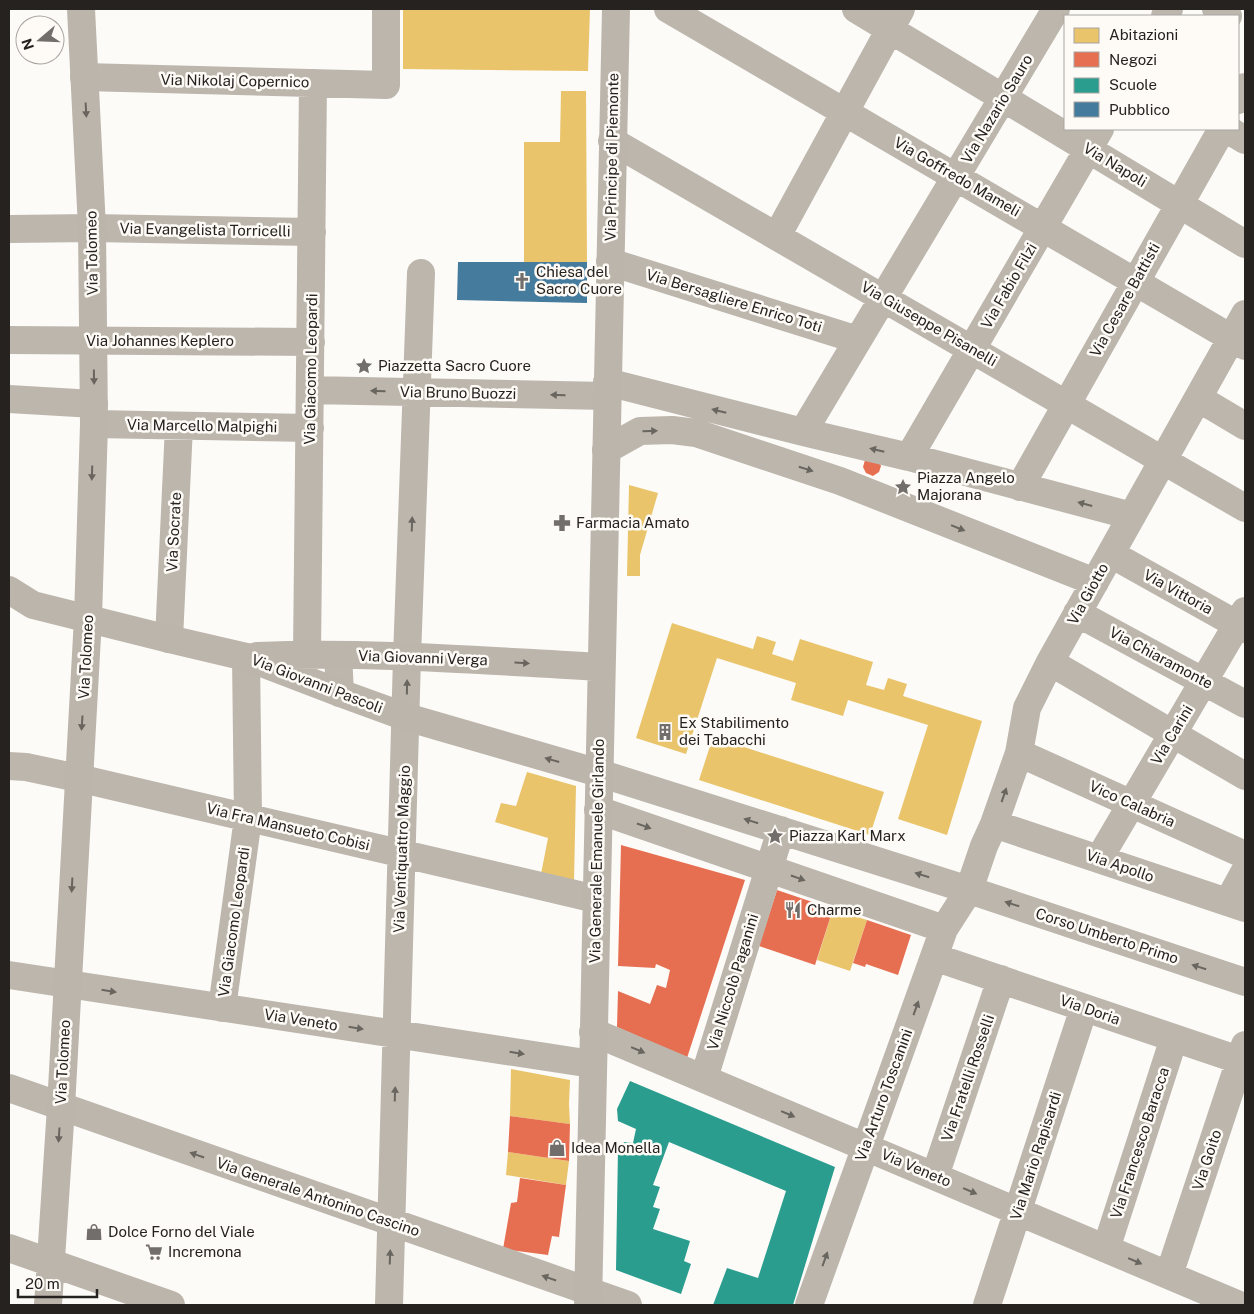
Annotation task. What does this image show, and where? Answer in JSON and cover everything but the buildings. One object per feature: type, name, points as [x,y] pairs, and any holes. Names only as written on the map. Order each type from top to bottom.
[{"type":"street","name":"Via Tolomeo","points":[[48,1305],[88,618],[94,414],[92,228],[81,9]]},
{"type":"street","name":"Via Nikolaj Copernico","points":[[84,77],[386,85],[386,9]]},
{"type":"street","name":"Via Principe di Piemonte","points":[[607,389],[616,9]]},
{"type":"street","name":"Via Napoli","points":[[856,9],[896,19],[1003,98],[1064,125]]},
{"type":"street","name":"Via Goffredo Mameli","points":[[683,12],[845,112],[1238,342]]},
{"type":"street","name":"Via Nazario Sauro","points":[[808,423],[1051,17]]},
{"type":"street","points":[[777,236],[896,19]]},
{"type":"street","name":"Via Giacomo Leopardi","points":[[307,654],[314,83]]},
{"type":"street","points":[[1239,98],[1245,87]]},
{"type":"street","name":"Via Napoli","points":[[1074,130],[1094,139],[1179,204],[1245,244]]},
{"type":"street","name":"Via Cesare Battisti","points":[[1025,479],[1221,130]]},
{"type":"street","points":[[1229,130],[1245,140]]},
{"type":"street","name":"Via Fabio Filzi","points":[[913,450],[1094,139]]},
{"type":"street","name":"Via Giuseppe Pisanelli","points":[[612,140],[1245,508]]},
{"type":"street","name":"Via Evangelista Torricelli","points":[[9,228],[312,232]]},
{"type":"street","name":"Via Bersagliere Enrico Toti","points":[[610,262],[858,340]]},
{"type":"street","name":"Via Ventiquattro Maggio","points":[[389,1305],[420,273]]},
{"type":"street","name":"Via Giotto","points":[[969,890],[1019,752],[1026,708],[1198,398],[1238,342],[1245,314]]},
{"type":"street","name":"Via Johannes Keplero","points":[[9,340],[311,342]]},
{"type":"street","name":"Via Bruno Buozzi","points":[[310,390],[416,392],[607,389],[808,423],[1025,479],[1132,516]]},
{"type":"street","name":"Via Generale Emanuele Girlando","points":[[588,1298],[607,389]]},
{"type":"street","points":[[1198,398],[1245,426]]},
{"type":"street","name":"Via Marcello Malpighi","points":[[9,399],[179,426],[310,428]]},
{"type":"street","name":"Via Socrate","points":[[169,639],[179,426]]},
{"type":"street","points":[[606,450],[640,431],[672,430],[696,433],[840,481],[1095,582]]},
{"type":"street","name":"Via Vittoria","points":[[1111,554],[1243,622]]},
{"type":"street","name":"Via Giovanni Pascoli","points":[[9,590],[21,607],[88,618],[246,657],[406,717],[599,773]]},
{"type":"street","name":"Via Chiaramonte","points":[[1077,613],[1245,704]]},
{"type":"street","name":"Via Carini","points":[[1099,859],[1204,681],[1243,622]]},
{"type":"street","name":"Via Giovanni Verga","points":[[246,657],[307,654],[601,667]]},
{"type":"street","points":[[338,655],[340,693]]},
{"type":"street","name":"Via Giacomo Leopardi","points":[[222,1008],[248,818],[246,657]]},
{"type":"street","points":[[1050,662],[1245,776]]},
{"type":"street","name":"Vico Calabria","points":[[1019,752],[1245,855]]},
{"type":"street","name":"Via Fra Mansueto Cobisi","points":[[9,766],[26,767],[78,778],[596,899]]},
{"type":"street","name":"Corso Umberto Primo","points":[[599,773],[969,890],[1245,982]]},
{"type":"street","points":[[598,810],[766,877],[944,928]]},
{"type":"street","name":"Via Apollo","points":[[994,824],[1236,905]]},
{"type":"street","name":"Via Niccolò Paganini","points":[[704,1078],[780,830]]},
{"type":"street","points":[[1236,905],[1245,871]]},
{"type":"street","name":"Via Arturo Toscanini","points":[[809,1305],[944,928],[969,890]]},
{"type":"street","name":"Via Doria","points":[[934,956],[1174,1038],[1244,1056]]},
{"type":"street","name":"Via Veneto","points":[[9,975],[592,1064]]},
{"type":"street","name":"Via Fratelli Rosselli","points":[[935,1176],[1001,980]]},
{"type":"street","name":"Via Mario Rapisardi","points":[[987,1305],[1084,1008]]},
{"type":"street","name":"Via Veneto","points":[[593,1032],[1240,1305]]},
{"type":"street","name":"Via Francesco Baracca","points":[[1106,1249],[1174,1038]]},
{"type":"street","name":"Via Goito","points":[[1169,1275],[1244,1056]]},
{"type":"street","name":"Via Generale Antonino Cascino","points":[[9,1088],[391,1223],[588,1298],[628,1305]]},
{"type":"street","points":[[9,1248],[171,1305]]},
{"type":"street","points":[[1240,1305],[1245,1296]]},
{"type":"place","name":"Chiesa del Sacro Cuore","points":[[522,281]]},
{"type":"place","name":"Piazzetta Sacro Cuore","points":[[364,366]]},
{"type":"place","name":"Piazza Angelo Majorana","points":[[903,487]]},
{"type":"place","name":"Farmacia Amato","points":[[562,523]]},
{"type":"place","name":"Ex Stabilimento dei Tabacchi","points":[[665,732]]},
{"type":"place","name":"Piazza Karl Marx","points":[[775,836]]},
{"type":"place","name":"Charme","points":[[793,910]]},
{"type":"place","name":"Idea Monella","points":[[557,1148]]},
{"type":"place","name":"Dolce Forno del Viale","points":[[94,1232]]},
{"type":"place","name":"Incremona","points":[[154,1252]]}]
